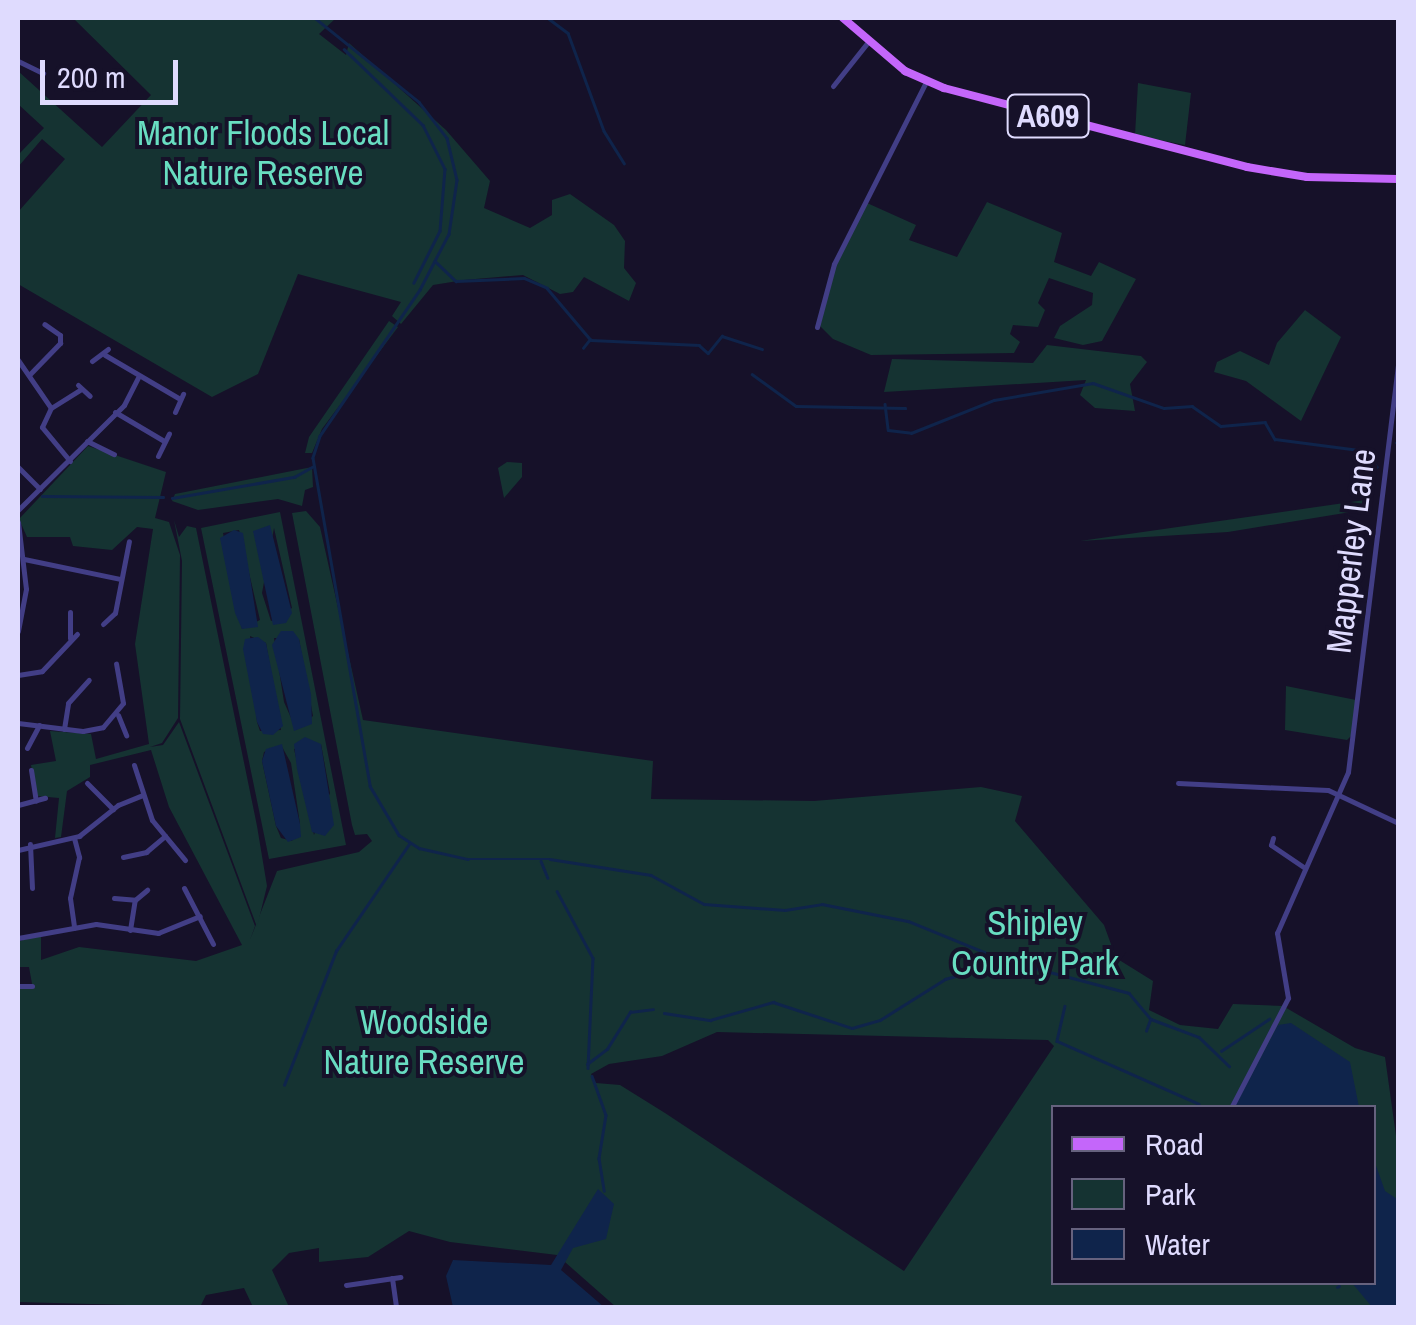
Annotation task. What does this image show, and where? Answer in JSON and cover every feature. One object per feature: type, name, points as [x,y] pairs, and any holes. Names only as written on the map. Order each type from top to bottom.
[{"type":"main road","name":"A609","points":[[844,18],[868,42],[926,82],[1247,167],[1307,177],[1397,179]]},
{"type":"street","points":[[832,86],[868,42]]},
{"type":"street","points":[[18,61],[43,74]]},
{"type":"street","points":[[817,327],[834,264],[926,82]]},
{"type":"street","points":[[1398,85],[1398,236]]},
{"type":"street","points":[[44,324],[61,339],[72,342]]},
{"type":"street","points":[[29,375],[61,339]]},
{"type":"street","points":[[92,361],[107,352],[138,377],[182,396],[176,412]]},
{"type":"street","points":[[18,360],[51,408]]},
{"type":"street","name":"Mapperley Lane","points":[[1233,1105],[1288,998],[1275,944],[1304,868],[1342,794],[1353,743],[1398,365]]},
{"type":"street","points":[[18,510],[116,412],[138,377]]},
{"type":"street","points":[[70,460],[43,433],[51,408],[80,387],[90,396]]},
{"type":"street","points":[[116,412],[164,442]]},
{"type":"street","points":[[158,456],[169,433]]},
{"type":"street","points":[[87,441],[114,454]]},
{"type":"street","points":[[18,468],[40,489]]},
{"type":"street","points":[[18,522],[24,559],[18,631]]},
{"type":"street","points":[[103,624],[116,616],[128,542]]},
{"type":"street","points":[[24,559],[121,580]]},
{"type":"street","points":[[73,570],[75,562]]},
{"type":"street","points":[[18,674],[42,671],[74,636],[69,612]]},
{"type":"street","points":[[18,723],[97,729],[118,715],[124,698],[116,663]]},
{"type":"street","points":[[64,729],[67,706],[89,680]]},
{"type":"street","points":[[118,715],[126,735]]},
{"type":"street","points":[[27,748],[39,725]]},
{"type":"street","points":[[134,766],[140,773],[143,796],[164,836],[182,850],[185,860]]},
{"type":"street","points":[[32,775],[36,801]]},
{"type":"street","points":[[87,783],[113,808]]},
{"type":"street","points":[[1178,783],[1283,786],[1342,794],[1398,823]]},
{"type":"street","points":[[18,850],[30,844],[74,838],[113,808],[143,796]]},
{"type":"street","points":[[18,805],[45,798]]},
{"type":"street","points":[[123,857],[146,852],[164,836]]},
{"type":"street","points":[[74,838],[79,857],[70,898],[74,928]]},
{"type":"street","points":[[1273,838],[1271,845],[1304,868]]},
{"type":"street","points":[[30,844],[32,888]]},
{"type":"street","points":[[184,888],[194,898],[213,944]]},
{"type":"street","points":[[130,930],[135,900],[147,890]]},
{"type":"street","points":[[114,898],[135,900]]},
{"type":"street","points":[[18,938],[103,924],[164,932],[200,916]]},
{"type":"street","points":[[18,986],[32,986]]},
{"type":"street","points":[[350,1287],[396,1278],[396,1308]]},
{"type":"green space","name":"Manor Floods Local Nature Reserve","points":[[73,18],[336,18],[319,34],[346,55],[349,43],[446,130],[490,181],[484,208],[530,228],[552,215],[552,200],[570,194],[614,225],[625,241],[624,268],[636,283],[629,301],[584,277],[573,292],[560,294],[523,275],[464,280],[433,285],[401,324],[392,316],[401,302],[298,274],[258,374],[212,397],[18,284],[18,212],[65,159],[42,139],[18,167],[18,155],[44,128],[18,104],[18,71],[102,147],[151,95]]},
{"type":"green space","points":[[1138,83],[1191,93],[1185,145],[1135,135]]},
{"type":"green space","points":[[987,202],[1062,233],[1054,262],[1091,276],[1099,262],[1136,279],[1102,341],[1083,345],[1054,338],[1060,326],[1092,305],[1093,293],[1049,278],[1038,303],[1045,310],[1038,327],[1013,325],[1010,334],[1020,342],[1014,353],[871,355],[833,339],[820,326],[836,265],[867,203],[916,225],[909,240],[957,257]]},
{"type":"green space","points":[[1305,310],[1341,337],[1301,421],[1246,381],[1214,372],[1217,362],[1240,351],[1269,365],[1277,343]]},
{"type":"green space","points":[[389,321],[398,327],[322,429],[312,453],[305,453],[309,437]]},
{"type":"green space","points":[[1047,345],[1141,356],[1147,362],[1130,384],[1135,411],[1095,408],[1080,395],[1086,380],[884,392],[892,359],[1033,363]]},
{"type":"green space","name":"Woodside Nature Reserve","points":[[88,446],[166,472],[155,518],[169,522],[180,555],[178,718],[162,743],[150,747],[163,745],[179,722],[255,926],[250,940],[277,871],[359,852],[372,841],[367,834],[355,835],[352,825],[292,513],[306,511],[320,527],[363,720],[653,761],[651,799],[814,801],[981,787],[1022,796],[1015,821],[1104,925],[1116,958],[1153,981],[1149,1010],[1180,1025],[1218,1029],[1233,1004],[1283,1006],[1355,1048],[1385,1057],[1398,1150],[1398,1307],[616,1307],[557,1255],[450,1242],[409,1231],[368,1257],[319,1262],[319,1248],[289,1253],[272,1270],[289,1307],[253,1307],[244,1288],[206,1295],[200,1307],[18,1302],[18,989],[33,989],[29,967],[18,967],[18,942],[41,933],[41,960],[79,947],[196,961],[242,945],[169,807],[151,750],[90,765],[90,777],[67,791],[61,837],[55,838],[59,798],[37,796],[31,765],[56,761],[50,731],[91,734],[96,759],[149,744],[135,644],[153,529],[137,527],[112,550],[73,546],[70,537],[27,537],[19,519]],"holes":[[[717,1032],[1048,1040],[1054,1046],[904,1271],[665,1113],[620,1085],[596,1083],[591,1074],[609,1064],[662,1056]]]},
{"type":"green space","points":[[507,462],[522,463],[522,477],[504,498],[498,468]]},
{"type":"green space","points":[[312,467],[313,487],[305,490],[302,506],[278,499],[198,510],[172,501],[175,494]]},
{"type":"green space","points":[[1372,499],[1369,509],[1228,532],[1080,541]]},
{"type":"green space","points":[[280,512],[346,845],[269,859],[201,528]],"holes":[[[274,528],[292,608],[271,621],[262,593]],[[239,530],[260,620],[242,629],[223,533]],[[250,636],[266,643],[281,730],[260,731],[257,722]],[[274,638],[299,639],[313,716],[296,729],[284,702]],[[321,744],[330,793],[314,835],[294,749]],[[281,745],[291,763],[300,824],[292,841],[281,838],[276,826],[262,761],[264,752]]]},
{"type":"green space","points":[[174,520],[179,537],[187,526],[196,528],[257,826],[267,886],[257,927],[180,719],[182,561]]},
{"type":"green space","points":[[1286,686],[1356,700],[1352,735],[1347,740],[1285,730]]},
{"type":"water","points":[[270,525],[292,613],[286,623],[273,625],[253,531]]},
{"type":"water","points":[[234,530],[243,533],[258,627],[242,629],[235,613],[220,538]]},
{"type":"water","points":[[281,631],[293,631],[299,639],[311,694],[312,724],[294,731],[272,645]]},
{"type":"water","points":[[258,637],[266,643],[283,726],[273,735],[263,734],[257,722],[243,649],[245,639]]},
{"type":"water","points":[[305,737],[321,744],[334,825],[325,836],[312,832],[297,769],[294,744]]},
{"type":"water","points":[[282,744],[301,837],[288,842],[276,826],[262,761],[266,749]]},
{"type":"water","points":[[1291,1023],[1350,1062],[1359,1105],[1236,1105],[1278,1025]]},
{"type":"water","points":[[1376,1166],[1385,1191],[1397,1199],[1398,1307],[1372,1307],[1354,1285],[1376,1285]]},
{"type":"water","points":[[598,1189],[614,1204],[606,1239],[573,1248],[561,1270],[604,1307],[453,1307],[446,1276],[453,1260],[551,1265]]},
{"type":"waterway","points":[[315,18],[419,102],[447,138],[457,180],[449,234],[420,290],[320,436],[313,458],[370,786],[399,835],[419,848],[468,859],[550,859],[651,875],[704,904],[785,910],[822,904],[908,921],[1001,959]]},
{"type":"waterway","points":[[548,18],[568,33],[604,131],[624,163]]},
{"type":"waterway","points":[[344,49],[423,125],[445,169],[440,231],[414,283]]},
{"type":"waterway","points":[[435,261],[456,281],[524,278],[547,288],[591,340],[699,345],[708,353],[722,336],[762,349]]},
{"type":"waterway","points":[[583,348],[590,339]]},
{"type":"waterway","points":[[752,374],[796,406],[905,408]]},
{"type":"waterway","points":[[885,404],[888,430],[911,433],[994,400],[1093,383],[1164,408],[1192,406],[1221,426],[1265,422],[1275,439],[1366,451],[1377,467]]},
{"type":"waterway","points":[[172,498],[294,477],[312,467]]},
{"type":"waterway","points":[[42,496],[163,497]]},
{"type":"waterway","points":[[284,1085],[336,951],[409,844]]},
{"type":"waterway","points":[[541,861],[548,878]]},
{"type":"waterway","points":[[557,891],[593,958],[588,1068]]},
{"type":"waterway","points":[[1008,961],[1129,993],[1151,1019],[1199,1037],[1229,1066]]},
{"type":"waterway","points":[[664,1013],[710,1020],[773,1002],[852,1028],[880,1020],[945,979],[1009,961]]},
{"type":"waterway","points":[[1065,1006],[1057,1041],[1199,1104]]},
{"type":"waterway","points":[[587,1064],[607,1049],[630,1012],[653,1009]]},
{"type":"waterway","points":[[1221,1051],[1269,1019]]},
{"type":"waterway","points":[[1146,1031],[1150,1020]]},
{"type":"waterway","points":[[592,1076],[606,1115],[599,1158],[604,1191]]},
{"type":"park label","name":"Shipley Country Park","points":[[1035,943]]}]
